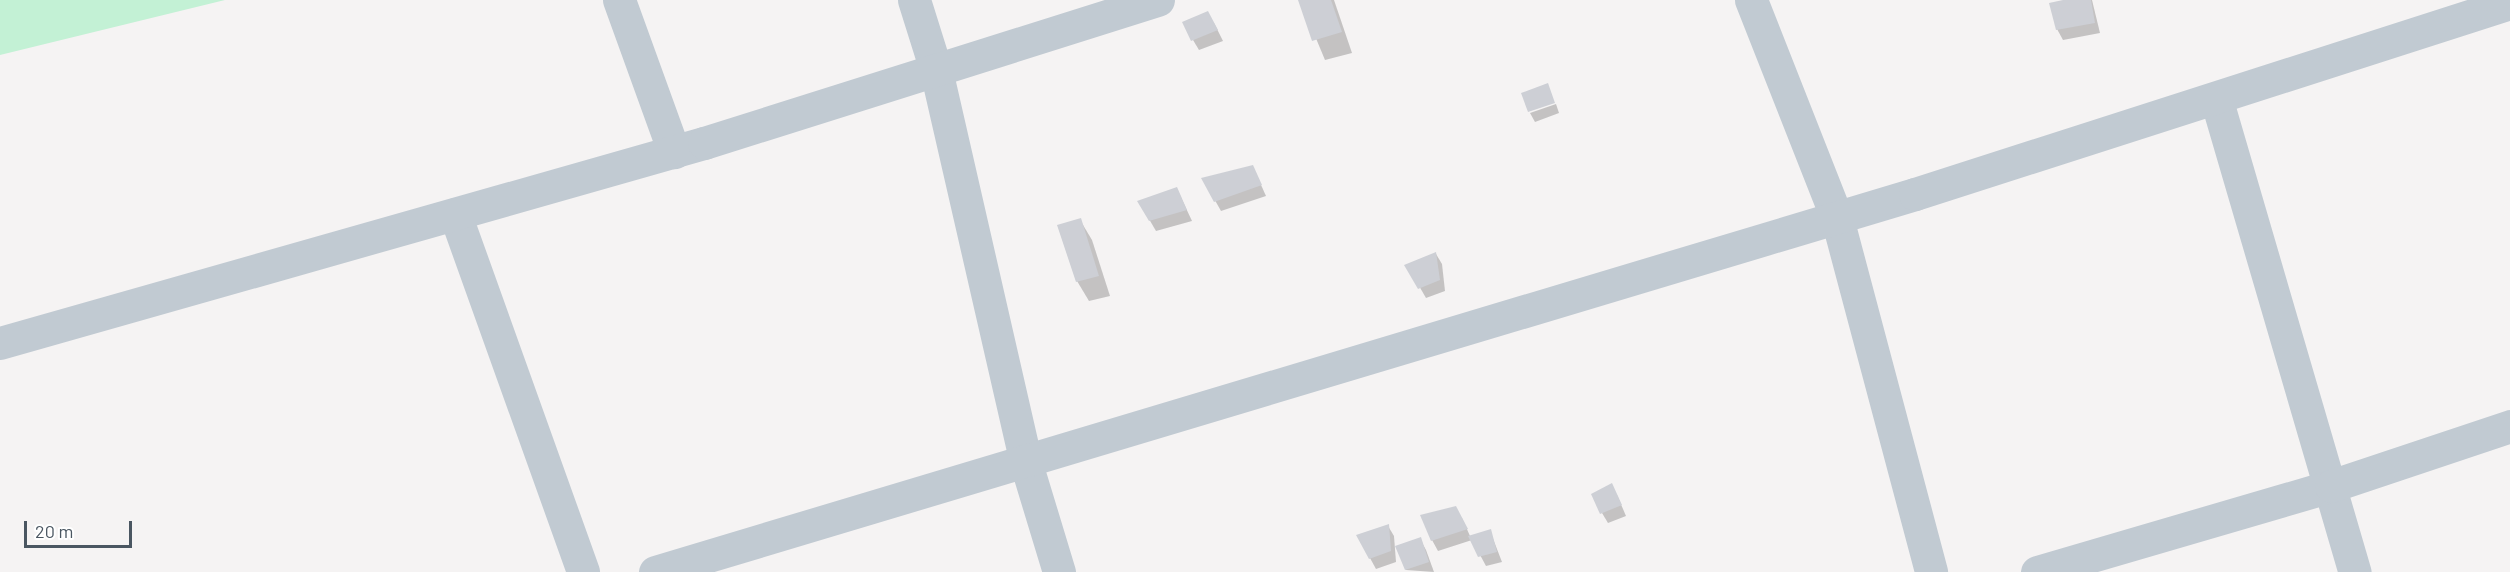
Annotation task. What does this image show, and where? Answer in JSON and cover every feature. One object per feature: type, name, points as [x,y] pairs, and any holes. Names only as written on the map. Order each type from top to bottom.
[{"type":"street","points":[[619,0],[674,152]]},
{"type":"street","points":[[914,0],[936,70],[1025,460],[1059,572]]},
{"type":"street","points":[[0,343],[674,152],[1158,0]]},
{"type":"street","points":[[1751,0],[1837,218],[1931,572]]},
{"type":"street","points":[[655,572],[1837,218],[2510,3]]},
{"type":"street","points":[[2216,98],[2355,572]]},
{"type":"street","points":[[455,214],[583,572]]},
{"type":"street","points":[[2037,572],[2331,486],[2510,426]]},
{"type":"green space","points":[[0,0],[225,0],[0,55]]},
{"type":"building","points":[[1298,0],[1331,0],[1342,32],[1312,41]]},
{"type":"building","points":[[2063,0],[2091,0],[2095,23],[2056,30],[2049,3]]},
{"type":"building","points":[[1208,11],[1218,30],[1191,41],[1182,22]]},
{"type":"building","points":[[1548,83],[1555,103],[1528,112],[1521,93]]},
{"type":"building","points":[[1253,165],[1262,185],[1214,202],[1201,178]]},
{"type":"building","points":[[1177,187],[1187,210],[1149,221],[1137,201]]},
{"type":"building","points":[[1081,218],[1099,276],[1076,282],[1057,225]]},
{"type":"building","points":[[1436,252],[1440,280],[1418,289],[1404,265]]},
{"type":"building","points":[[1612,483],[1622,505],[1600,514],[1591,494]]},
{"type":"building","points":[[1456,506],[1468,529],[1431,541],[1420,515]]},
{"type":"building","points":[[1389,524],[1391,551],[1369,559],[1356,535]]},
{"type":"building","points":[[1491,529],[1497,552],[1478,557],[1468,536]]},
{"type":"building","points":[[1421,537],[1429,562],[1405,570],[1395,546]]}]
